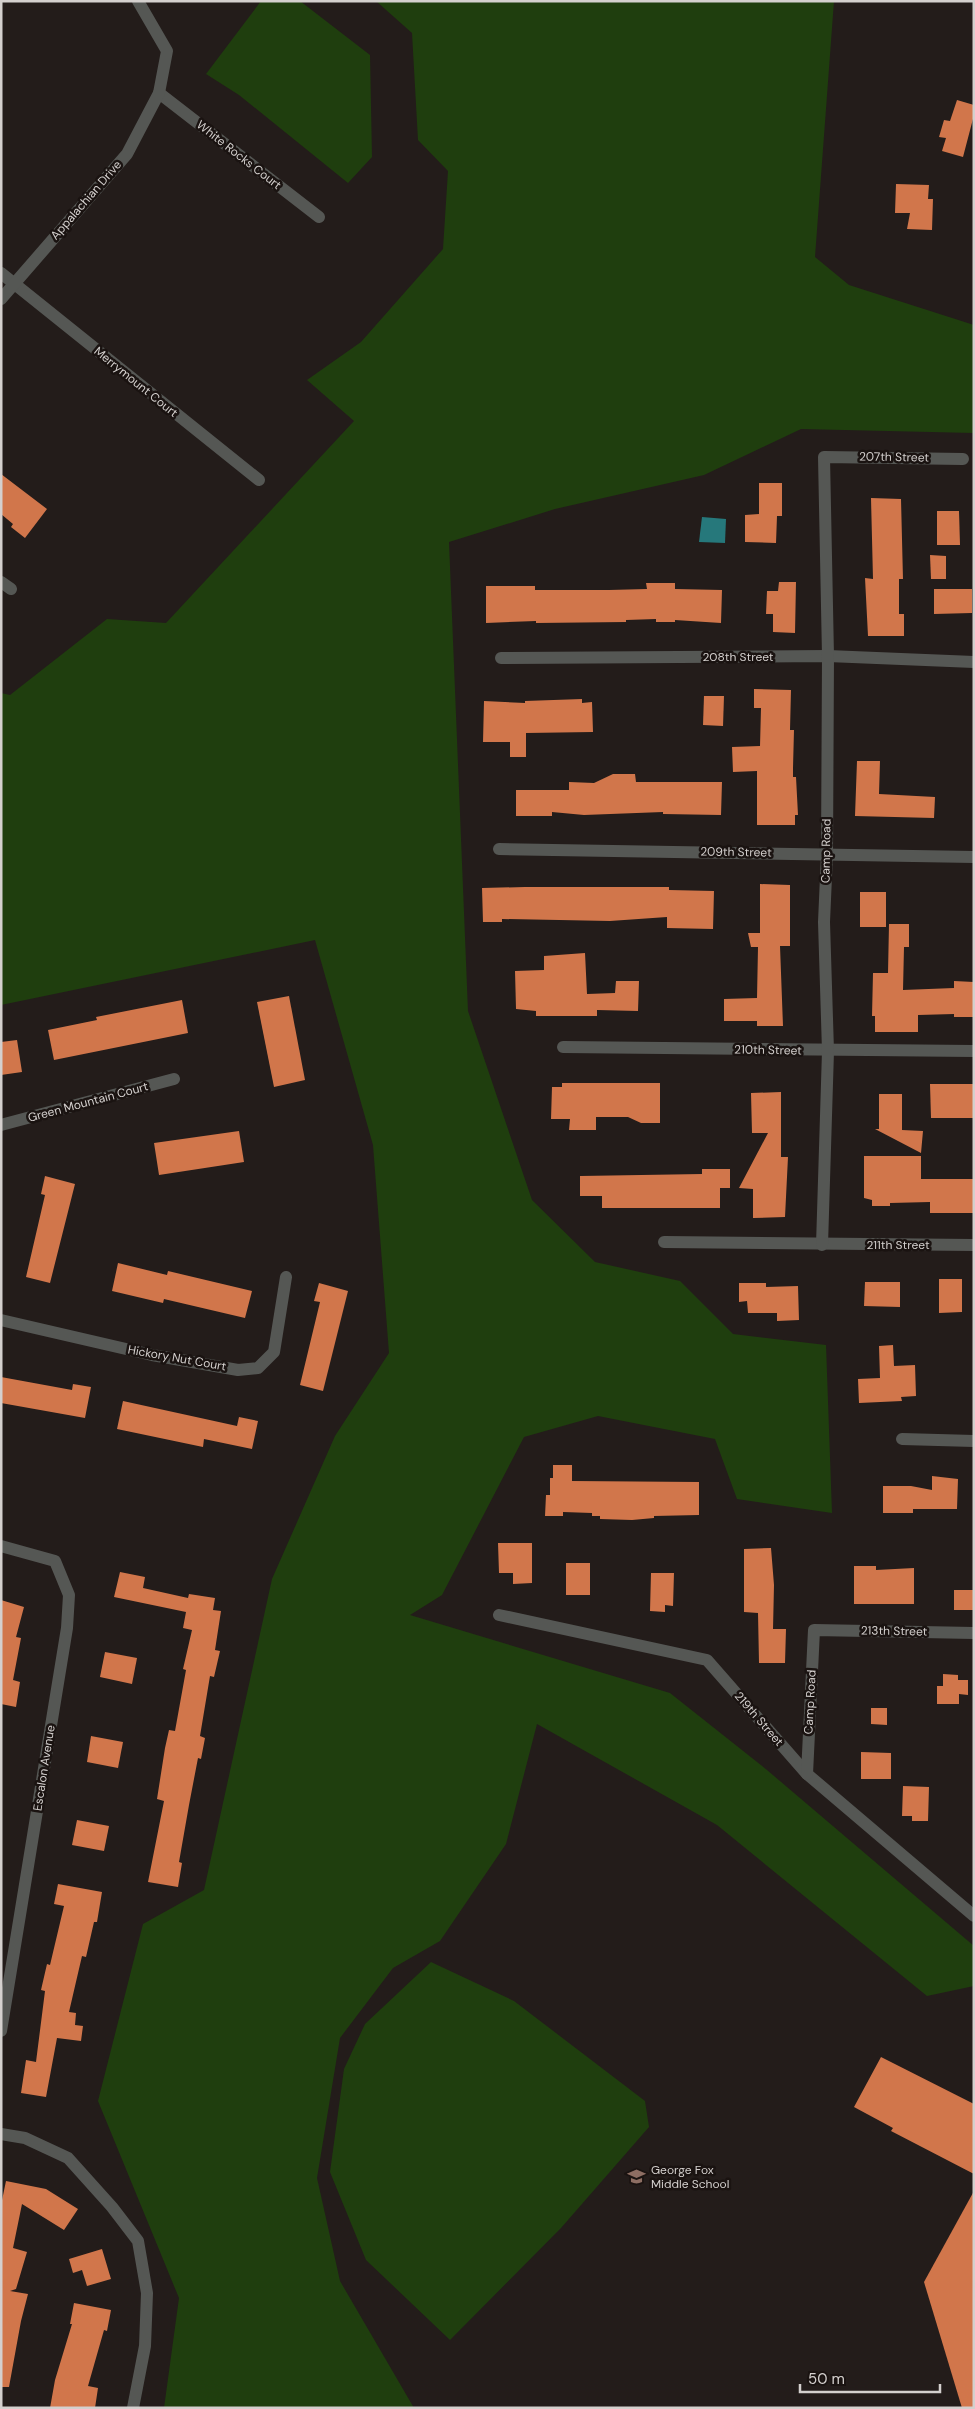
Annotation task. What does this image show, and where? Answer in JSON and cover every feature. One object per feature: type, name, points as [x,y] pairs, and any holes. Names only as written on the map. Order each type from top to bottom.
[{"type":"street","name":"Appalachian Drive","points":[[1,299],[127,154],[159,93],[167,50],[138,1]]},
{"type":"street","name":"White Rocks Court","points":[[159,93],[319,217]]},
{"type":"street","name":"Merrymount Court","points":[[1,273],[259,480]]},
{"type":"street","name":"207th Street","points":[[824,457],[963,459]]},
{"type":"street","name":"Camp Road","points":[[822,1245],[828,1051],[824,922],[827,854],[828,656],[824,457]]},
{"type":"street","name":"208th Street","points":[[501,658],[828,656],[974,662]]},
{"type":"street","name":"209th Street","points":[[499,849],[974,857]]},
{"type":"street","name":"210th Street","points":[[563,1047],[974,1051]]},
{"type":"street","name":"Green Mountain Court","points":[[1,1125],[174,1079]]},
{"type":"street","name":"211th Street","points":[[664,1242],[974,1245]]},
{"type":"street","name":"Hickory Nut Court","points":[[1,1320],[152,1355],[238,1370],[258,1368],[274,1352],[286,1277]]},
{"type":"street","points":[[902,1439],[974,1441]]},
{"type":"street","name":"Escalon Avenue","points":[[1,1546],[55,1561],[69,1595],[66,1637],[1,2031]]},
{"type":"street","name":"219th Street","points":[[499,1615],[707,1660],[806,1774],[974,1916]]},
{"type":"street","name":"Camp Road","points":[[806,1774],[814,1630]]},
{"type":"street","name":"213th Street","points":[[814,1630],[974,1633]]},
{"type":"street","points":[[1,2134],[25,2138],[68,2158],[112,2207],[138,2241],[147,2293],[145,2346],[133,2408]]},
{"type":"green space","points":[[261,1],[300,1],[370,55],[372,157],[348,183],[239,95],[206,74]]},
{"type":"green space","points":[[376,1],[834,1],[815,257],[849,285],[974,325],[974,433],[801,429],[704,475],[555,509],[449,542],[468,1011],[532,1200],[595,1262],[680,1281],[733,1334],[826,1345],[832,1513],[737,1499],[715,1439],[598,1416],[524,1437],[442,1595],[410,1615],[670,1693],[767,1770],[974,1946],[974,1986],[927,1996],[717,1825],[537,1724],[506,1844],[440,1941],[393,1968],[340,2038],[317,2178],[340,2281],[414,2408],[164,2408],[179,2298],[98,2101],[143,1924],[204,1890],[272,1579],[335,1436],[389,1353],[373,1145],[315,940],[1,1005],[1,693],[10,695],[107,619],[166,623],[354,421],[307,380],[361,342],[443,249],[448,171],[418,140],[412,33]]},
{"type":"green space","points":[[431,1962],[514,2001],[645,2101],[649,2127],[561,2228],[450,2340],[366,2260],[330,2172],[344,2069],[365,2024]]},
{"type":"water","points":[[702,517],[726,519],[725,543],[699,542]]},
{"type":"building","points":[[957,100],[974,105],[974,115],[963,157],[942,151],[946,138],[939,137],[944,120],[950,121]]},
{"type":"building","points":[[896,184],[929,185],[928,199],[933,199],[932,230],[907,229],[910,213],[895,213]]},
{"type":"building","points":[[1,474],[47,509],[25,538],[11,527],[13,524],[1,514]]},
{"type":"building","points":[[759,483],[782,483],[782,516],[777,516],[776,543],[745,542],[745,515],[759,514]]},
{"type":"building","points":[[871,498],[901,499],[903,579],[899,579],[899,614],[904,614],[904,636],[868,636],[865,578],[873,579]]},
{"type":"building","points":[[937,511],[959,511],[960,545],[937,545]]},
{"type":"building","points":[[930,555],[946,556],[946,579],[931,579]]},
{"type":"building","points":[[779,582],[796,582],[795,633],[773,632],[773,614],[766,614],[767,591],[778,591]]},
{"type":"building","points":[[646,583],[675,583],[675,589],[722,590],[721,623],[675,620],[675,622],[656,622],[656,619],[626,620],[626,622],[536,623],[536,621],[486,623],[486,586],[535,586],[535,590],[609,590],[647,589]]},
{"type":"building","points":[[934,589],[972,589],[972,613],[934,614]]},
{"type":"building","points":[[754,689],[791,690],[790,730],[794,730],[793,777],[796,777],[798,815],[795,815],[795,825],[757,825],[757,771],[733,772],[732,747],[760,746],[761,708],[754,708]]},
{"type":"building","points":[[704,696],[724,696],[723,726],[703,725]]},
{"type":"building","points":[[582,699],[582,703],[592,702],[593,732],[526,733],[526,757],[510,757],[510,742],[483,742],[484,701],[525,703],[525,701]]},
{"type":"building","points":[[857,761],[880,761],[879,794],[935,797],[934,818],[855,816]]},
{"type":"building","points":[[613,774],[635,774],[636,782],[722,782],[721,815],[663,814],[663,812],[584,815],[552,812],[552,816],[516,816],[516,790],[569,790],[569,782],[594,783]]},
{"type":"building","points":[[760,884],[790,885],[790,946],[780,946],[783,1026],[757,1026],[757,1021],[724,1021],[724,999],[757,998],[758,947],[751,947],[748,933],[760,933]]},
{"type":"building","points":[[669,887],[669,890],[714,891],[713,929],[667,928],[667,917],[610,921],[502,919],[502,922],[483,922],[482,888]]},
{"type":"building","points":[[860,892],[886,892],[886,927],[860,927]]},
{"type":"building","points":[[889,924],[909,924],[909,947],[904,947],[903,990],[954,988],[954,981],[974,982],[974,1017],[954,1017],[954,1014],[918,1015],[918,1032],[875,1032],[875,1016],[872,1016],[873,973],[888,973]]},
{"type":"building","points":[[585,953],[587,994],[615,993],[616,981],[639,981],[638,1011],[597,1010],[597,1016],[536,1016],[536,1011],[516,1009],[515,971],[544,970],[544,956]]},
{"type":"building","points":[[289,996],[305,1080],[274,1087],[257,1002]]},
{"type":"building","points":[[182,1000],[188,1033],[54,1060],[48,1030],[97,1020],[96,1017]]},
{"type":"building","points":[[17,1040],[22,1072],[1,1075],[1,1042]]},
{"type":"building","points":[[562,1083],[660,1083],[660,1123],[641,1123],[628,1117],[596,1117],[596,1130],[569,1130],[570,1119],[551,1119],[552,1087],[562,1087]]},
{"type":"building","points":[[930,1084],[974,1084],[974,1118],[931,1118]]},
{"type":"building","points":[[781,1092],[781,1157],[788,1157],[785,1217],[753,1218],[753,1189],[739,1188],[768,1133],[752,1133],[751,1093]]},
{"type":"building","points":[[879,1094],[902,1094],[902,1130],[923,1131],[921,1153],[875,1129],[879,1129]]},
{"type":"building","points":[[239,1131],[244,1162],[159,1175],[154,1143]]},
{"type":"building","points":[[864,1156],[921,1156],[921,1179],[974,1179],[974,1213],[930,1213],[930,1202],[890,1203],[890,1206],[872,1206],[872,1200],[864,1198]]},
{"type":"building","points":[[702,1169],[730,1169],[730,1188],[720,1188],[720,1208],[602,1208],[602,1196],[580,1196],[580,1176],[702,1174]]},
{"type":"building","points":[[45,1176],[75,1184],[50,1283],[26,1277],[45,1195],[41,1194]]},
{"type":"building","points":[[118,1263],[167,1275],[168,1271],[252,1291],[245,1318],[164,1299],[163,1303],[112,1291]]},
{"type":"building","points":[[939,1279],[962,1279],[962,1312],[939,1313]]},
{"type":"building","points":[[865,1282],[900,1282],[900,1307],[864,1306]]},
{"type":"building","points":[[319,1283],[348,1291],[323,1391],[300,1385],[320,1302],[314,1301]]},
{"type":"building","points":[[739,1283],[766,1283],[766,1287],[798,1286],[799,1320],[777,1321],[777,1313],[748,1313],[747,1301],[739,1302]]},
{"type":"building","points":[[893,1345],[894,1366],[915,1365],[916,1396],[901,1397],[902,1401],[859,1403],[858,1379],[880,1378],[879,1346]]},
{"type":"building","points":[[1,1377],[72,1390],[73,1384],[91,1387],[85,1418],[1,1403]]},
{"type":"building","points":[[123,1401],[237,1426],[239,1417],[258,1421],[252,1449],[204,1439],[203,1447],[117,1429]]},
{"type":"building","points":[[553,1465],[572,1465],[572,1481],[699,1482],[699,1515],[654,1516],[654,1518],[632,1520],[600,1519],[600,1516],[592,1516],[592,1513],[563,1512],[563,1516],[545,1516],[546,1495],[550,1495],[550,1478],[553,1478]]},
{"type":"building","points":[[932,1476],[958,1479],[957,1509],[913,1509],[913,1513],[883,1513],[883,1486],[911,1486],[932,1490]]},
{"type":"building","points":[[498,1543],[532,1543],[532,1583],[513,1584],[513,1573],[499,1573]]},
{"type":"building","points":[[771,1548],[774,1585],[773,1629],[786,1629],[785,1663],[759,1663],[758,1613],[744,1612],[744,1549]]},
{"type":"building","points":[[566,1563],[590,1563],[590,1595],[566,1595]]},
{"type":"building","points":[[854,1566],[876,1566],[876,1570],[914,1568],[914,1604],[854,1604]]},
{"type":"building","points":[[120,1572],[145,1577],[143,1588],[188,1598],[189,1594],[215,1598],[213,1610],[221,1611],[215,1650],[220,1651],[214,1677],[210,1676],[200,1736],[205,1738],[201,1759],[198,1758],[189,1805],[179,1862],[182,1863],[178,1887],[148,1882],[164,1801],[157,1799],[165,1748],[169,1730],[175,1731],[186,1670],[183,1669],[192,1630],[183,1628],[186,1612],[114,1597]]},
{"type":"building","points":[[651,1573],[674,1573],[673,1606],[665,1605],[665,1612],[650,1611]]},
{"type":"building","points":[[954,1590],[974,1590],[974,1610],[954,1610]]},
{"type":"building","points":[[1,1600],[24,1607],[16,1637],[21,1638],[13,1680],[20,1682],[16,1707],[1,1704]]},
{"type":"building","points":[[105,1652],[137,1658],[132,1684],[100,1677]]},
{"type":"building","points":[[943,1674],[958,1675],[958,1680],[968,1680],[968,1695],[959,1694],[959,1704],[937,1704],[937,1686],[943,1686]]},
{"type":"building","points":[[871,1708],[887,1708],[887,1725],[871,1724]]},
{"type":"building","points":[[91,1736],[123,1742],[118,1768],[87,1762]]},
{"type":"building","points":[[861,1752],[891,1753],[891,1779],[861,1779]]},
{"type":"building","points":[[903,1786],[929,1787],[928,1821],[912,1821],[912,1816],[902,1816]]},
{"type":"building","points":[[77,1820],[109,1826],[104,1851],[72,1845]]},
{"type":"building","points":[[58,1884],[102,1892],[97,1922],[94,1922],[86,1957],[82,1956],[69,2012],[76,2013],[75,2025],[83,2026],[81,2041],[57,2038],[46,2097],[21,2093],[26,2060],[36,2062],[45,1991],[41,1990],[47,1964],[50,1965],[64,1906],[54,1904]]},
{"type":"building","points":[[881,2057],[974,2104],[974,2174],[891,2131],[893,2128],[854,2107]]},
{"type":"building","points":[[6,2181],[46,2189],[78,2209],[64,2230],[22,2204],[13,2248],[27,2252],[16,2289],[10,2291],[28,2294],[9,2387],[1,2387],[1,2205]]},
{"type":"building","points":[[974,2191],[974,2408],[962,2408],[924,2282]]},
{"type":"building","points":[[102,2249],[111,2279],[87,2286],[82,2270],[73,2273],[69,2259]]},
{"type":"building","points":[[74,2303],[111,2310],[107,2331],[104,2330],[88,2386],[98,2388],[95,2408],[50,2408],[55,2380],[72,2324],[70,2324]]},
{"type":"place","name":"George Fox Middle School","points":[[637,2177]]}]
